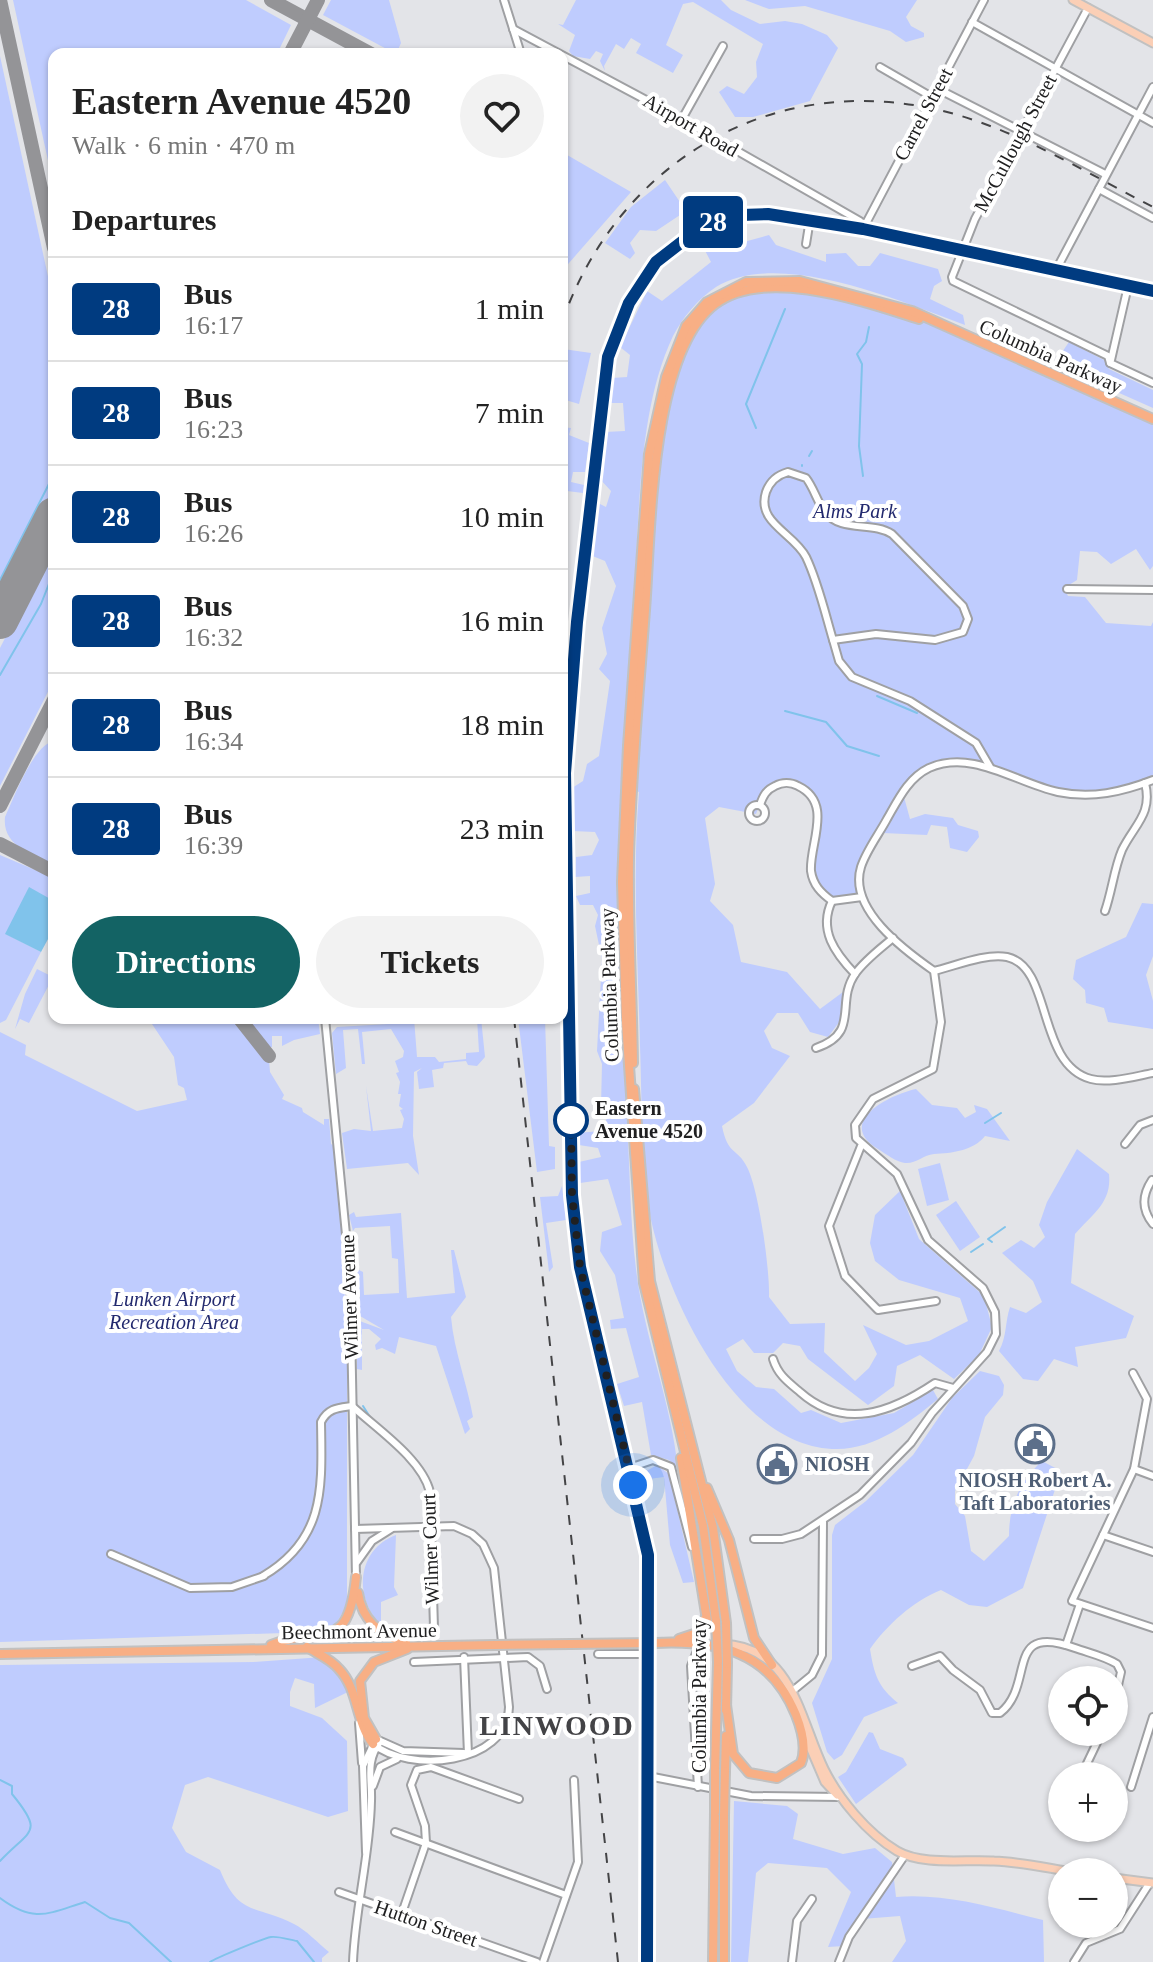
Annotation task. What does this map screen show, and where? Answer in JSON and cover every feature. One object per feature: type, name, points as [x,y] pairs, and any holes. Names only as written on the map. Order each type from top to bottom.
[{"type":"highway","name":"Columbia Parkway","points":[[720,1770],[726,1705],[722,1663],[703,1526],[644,1283],[631,1128],[622,882],[628,746],[649,454],[666,377],[686,326],[707,302],[733,286],[761,279],[800,281],[881,301],[1153,419]]},
{"type":"highway","name":"Columbia Parkway","points":[[724,1962],[720,1770],[726,1623],[713,1528],[658,1321],[647,1257],[634,1086],[629,905],[637,725],[656,454],[663,415],[678,364],[699,320],[715,303],[737,292],[763,287],[798,289],[936,323]]},
{"type":"highway","points":[[680,1437],[683,1483],[700,1559],[706,1629],[700,1643]]},
{"type":"highway","points":[[691,1450],[729,1540],[754,1638],[772,1665]]},
{"type":"highway","points":[[356,1577],[366,1617],[382,1633],[415,1646]]},
{"type":"highway","points":[[263,1648],[282,1640],[328,1634],[340,1627],[353,1602],[356,1577]]},
{"type":"highway","points":[[659,1643],[697,1633],[705,1611]]},
{"type":"highway","name":"Beechmont Avenue","points":[[0,1654],[307,1647],[718,1644],[759,1664],[790,1692],[801,1727]]},
{"type":"highway","points":[[376,1743],[364,1718],[360,1681],[374,1662],[415,1646]]},
{"type":"highway","points":[[307,1647],[333,1662],[347,1679],[359,1723],[376,1743]]},
{"type":"highway","points":[[726,1705],[733,1754],[743,1768],[755,1776],[777,1778],[796,1769],[803,1757],[801,1727]]},
{"type":"highway","name":"Columbia Parkway","points":[[713,1962],[720,1813]]},
{"type":"main road","points":[[1073,0],[1153,43]]},
{"type":"main road","points":[[568,727],[604,371],[621,321],[656,262],[696,231],[718,221],[754,214],[810,219],[1153,291]]},
{"type":"main road","points":[[568,952],[574,1221],[580,1267],[648,1555],[646,1962]]},
{"type":"main road","name":"Beechmont Avenue","points":[[718,1644],[744,1648],[772,1665],[790,1692],[840,1797]]},
{"type":"main road","name":"Beechmont Avenue","points":[[801,1727],[825,1782],[840,1797]]},
{"type":"main road","points":[[840,1797],[886,1842],[905,1855],[995,1861],[1048,1868]]},
{"type":"main road","points":[[1128,1880],[1151,1884]]},
{"type":"street","points":[[504,0],[519,48]]},
{"type":"street","name":"Carrel Street","points":[[863,229],[984,0]]},
{"type":"street","name":"McCullough Street","points":[[1088,8],[960,249],[953,281],[1108,356],[1110,363]]},
{"type":"street","points":[[972,22],[1153,123]]},
{"type":"street","name":"Airport Road","points":[[513,29],[549,48]]},
{"type":"street","points":[[682,119],[723,46]]},
{"type":"street","name":"Airport Road","points":[[568,58],[682,119],[860,221],[863,229]]},
{"type":"street","points":[[880,67],[932,97]]},
{"type":"street","points":[[1056,270],[1153,87]]},
{"type":"street","points":[[936,88],[1105,174]]},
{"type":"street","points":[[1099,189],[1153,218]]},
{"type":"street","points":[[806,244],[810,219]]},
{"type":"street","points":[[1128,286],[1110,363],[1153,383]]},
{"type":"street","points":[[833,640],[876,634],[935,640],[955,637],[965,628],[967,616],[963,606],[892,534],[879,527],[835,521],[825,513],[806,478],[788,472],[779,475],[768,486],[766,511],[773,524],[804,552],[839,661],[852,677],[910,701],[976,743],[990,767]]},
{"type":"street","points":[[1067,589],[1153,590]]},
{"type":"street","points":[[754,1539],[793,1537],[823,1522],[887,1470],[993,1341],[997,1319],[993,1305],[978,1282],[928,1240],[907,1191],[890,1166],[861,1146],[856,1138],[855,1125],[866,1106],[881,1094],[924,1076],[937,1060],[941,1022],[934,971],[893,938],[862,897],[862,864],[907,785],[930,768],[949,763],[990,767],[1032,784],[1070,793],[1108,794],[1153,780]]},
{"type":"street","points":[[1105,911],[1122,850],[1147,812],[1150,802],[1145,783]]},
{"type":"street","points":[[760,805],[763,795],[778,784],[797,785],[811,796],[818,817],[812,874],[819,891],[832,901],[862,897]]},
{"type":"street","points":[[832,901],[826,920],[828,936],[855,974]]},
{"type":"street","points":[[816,1048],[830,1043],[843,1028],[848,992],[855,974],[893,938]]},
{"type":"street","points":[[934,971],[996,956],[1017,961],[1032,976],[1044,1022],[1073,1067],[1092,1080],[1153,1073]]},
{"type":"street","name":"Wilmer Avenue","points":[[326,1024],[350,1276],[356,1577]]},
{"type":"street","points":[[1125,1144],[1140,1125],[1153,1120]]},
{"type":"street","points":[[861,1146],[829,1223],[845,1276],[878,1310],[936,1301]]},
{"type":"street","points":[[1153,1179],[1146,1189],[1144,1205],[1153,1224]]},
{"type":"street","points":[[773,1359],[778,1373],[806,1397],[838,1415],[884,1410],[917,1397],[935,1383],[953,1388]]},
{"type":"street","points":[[1133,1373],[1150,1400],[1134,1469],[1072,1601],[1153,1628]]},
{"type":"street","points":[[111,1554],[125,1558],[169,1582],[190,1588],[222,1589],[263,1576],[298,1547],[315,1516],[321,1491],[321,1422],[325,1414],[333,1409],[352,1406]]},
{"type":"street","name":"Wilmer Court","points":[[352,1406],[423,1473],[430,1492],[434,1628]]},
{"type":"street","points":[[629,1468],[658,1460],[673,1471],[702,1591]]},
{"type":"street","points":[[1134,1469],[1153,1476]]},
{"type":"street","points":[[790,1692],[812,1675],[822,1655],[823,1522]]},
{"type":"street","points":[[353,1962],[377,1770],[387,1761],[402,1758],[458,1758],[468,1754],[493,1741],[506,1723],[509,1707],[494,1568],[487,1550],[472,1534],[454,1526],[355,1529]]},
{"type":"street","points":[[356,1566],[372,1541],[394,1527]]},
{"type":"street","points":[[1103,1535],[1153,1552]]},
{"type":"street","points":[[1066,1645],[1080,1604]]},
{"type":"street","points":[[912,1666],[940,1656],[953,1670],[975,1685],[989,1709],[996,1714],[1004,1711],[1032,1646],[1046,1640],[1118,1666]]},
{"type":"street","points":[[698,1787],[691,1666],[700,1643]]},
{"type":"street","points":[[598,1654],[648,1654]]},
{"type":"street","points":[[414,1662],[505,1656],[535,1660],[547,1689]]},
{"type":"street","points":[[464,1657],[468,1754]]},
{"type":"street","points":[[1131,1787],[1153,1717]]},
{"type":"street","points":[[359,1723],[366,1853]]},
{"type":"street","points":[[376,1743],[403,1751],[468,1754]]},
{"type":"street","points":[[376,1743],[402,1758]]},
{"type":"street","points":[[363,1766],[376,1743]]},
{"type":"street","points":[[372,1798],[369,1763],[376,1743]]},
{"type":"street","points":[[402,1913],[426,1843],[425,1826],[413,1792],[413,1774],[426,1767],[519,1799]]},
{"type":"street","points":[[648,1776],[751,1796],[840,1797]]},
{"type":"street","points":[[543,1962],[578,1862],[574,1780]]},
{"type":"street","points":[[395,1832],[566,1895]]},
{"type":"street","points":[[839,1962],[849,1937],[905,1855]]},
{"type":"street","points":[[1074,1962],[1090,1940],[1120,1929],[1151,1884]]},
{"type":"street","name":"Hutton Street","points":[[339,1892],[537,1962]]},
{"type":"street","points":[[792,1962],[797,1921],[812,1899]]},
{"type":"green space","points":[[13,0],[246,0],[291,25],[280,48],[48,48],[48,160]]},
{"type":"green space","points":[[331,0],[389,0],[401,43],[399,48],[385,48],[323,15]]},
{"type":"green space","points":[[576,0],[721,0],[731,10],[760,24],[785,21],[802,24],[827,35],[838,48],[810,101],[753,117],[735,117],[719,92],[727,86],[744,94],[757,77],[756,62],[763,44],[693,2],[683,4],[666,45],[683,55],[673,73],[636,53],[641,44],[631,38],[624,49],[616,44],[604,66],[605,71],[600,61],[603,54],[596,51],[590,59],[573,56],[569,51],[575,35],[558,24],[563,25]]},
{"type":"green space","points":[[745,0],[917,0],[906,17],[911,26],[924,33],[924,37],[906,42],[890,31],[805,6],[769,9]]},
{"type":"green space","points":[[0,56],[48,276],[48,501],[0,595]]},
{"type":"green space","points":[[568,155],[631,192],[568,264]]},
{"type":"green space","points":[[665,180],[686,211],[656,231],[640,230],[630,243],[635,253],[630,259],[605,243],[631,207]]},
{"type":"green space","points":[[723,230],[729,246],[769,235],[776,245],[826,262],[826,254],[846,253],[858,266],[870,266],[880,253],[938,269],[942,281],[934,286],[930,299],[963,315],[965,325],[841,283],[773,273],[742,276],[716,287],[686,315],[673,336],[653,396],[640,494],[620,795],[618,928],[636,1269],[645,1320],[670,1420],[678,1471],[669,1460],[651,1455],[642,1402],[624,1406],[617,1384],[639,1377],[626,1328],[611,1329],[610,1320],[624,1318],[615,1275],[600,1251],[602,1232],[622,1225],[608,1179],[580,1183],[579,1162],[601,1157],[598,1148],[579,1145],[577,1133],[601,1131],[608,1116],[601,1106],[602,1064],[597,1051],[602,959],[595,926],[598,915],[593,905],[580,905],[576,896],[590,893],[590,876],[575,877],[576,857],[592,855],[599,840],[595,832],[572,831],[572,788],[583,781],[587,764],[599,756],[610,681],[599,669],[607,654],[602,628],[616,586],[605,561],[590,555],[598,503],[606,507],[611,491],[599,478],[605,432],[625,431],[623,403],[607,403],[612,378],[627,377],[630,355],[620,347],[647,291],[662,301],[711,262],[699,239]]},
{"type":"green space","name":"Alms Park","points":[[798,289],[936,323],[1153,419],[1153,566],[1150,570],[1136,549],[1111,564],[1097,552],[1080,551],[1077,580],[1064,588],[1068,596],[1085,597],[1106,623],[1151,626],[1153,622],[1153,780],[1125,791],[1061,792],[990,767],[959,762],[930,768],[914,779],[862,864],[862,897],[849,901],[826,897],[812,874],[818,827],[811,796],[786,783],[763,795],[756,814],[719,807],[705,818],[715,884],[710,901],[733,925],[741,962],[787,972],[820,1009],[843,992],[840,1021],[828,1037],[810,1032],[798,1013],[777,1013],[764,1031],[772,1048],[790,1056],[754,1103],[722,1126],[730,1147],[747,1167],[756,1193],[766,1251],[769,1297],[790,1324],[825,1323],[824,1352],[855,1381],[869,1368],[877,1354],[863,1325],[906,1345],[929,1341],[968,1321],[960,1298],[899,1280],[875,1261],[870,1243],[875,1215],[900,1191],[919,1239],[984,1296],[992,1327],[979,1355],[954,1379],[920,1355],[897,1366],[894,1386],[868,1405],[808,1359],[800,1346],[783,1343],[773,1353],[754,1353],[743,1339],[726,1349],[737,1371],[756,1387],[774,1389],[801,1413],[811,1410],[841,1423],[894,1413],[933,1390],[938,1399],[904,1425],[879,1439],[837,1449],[801,1442],[768,1424],[738,1397],[712,1364],[672,1287],[659,1249],[647,1195],[642,1130],[636,887],[639,792],[632,790],[656,454],[674,378],[699,320],[737,292]]},
{"type":"green space","points":[[1069,342],[1104,360],[1109,369],[1153,390],[1153,408],[1054,364]]},
{"type":"green space","points":[[568,350],[591,353],[579,404],[568,401]]},
{"type":"green space","points":[[568,428],[571,428],[569,435],[589,443],[585,472],[573,472],[571,482],[584,485],[583,493],[568,491]]},
{"type":"green space","points":[[48,554],[48,692],[0,786],[0,648]]},
{"type":"green space","points":[[46,745],[48,862],[13,842],[5,827],[5,817],[19,786]]},
{"type":"green space","points":[[904,797],[910,819],[925,814],[953,818],[958,825],[978,831],[979,837],[967,852],[950,848],[947,827],[931,825],[927,835],[883,833]]},
{"type":"green space","points":[[0,855],[48,875],[48,898],[29,888],[6,934],[41,952],[6,1020],[0,1023]]},
{"type":"green space","points":[[1142,903],[1153,904],[1153,956],[1146,975],[1153,1001],[1153,1029],[1108,1022],[1104,1008],[1086,1003],[1085,990],[1073,979],[1076,960],[1126,937]]},
{"type":"green space","points":[[37,969],[48,974],[48,987],[29,1023],[20,1019],[15,1029],[25,994]]},
{"type":"green space","name":"Lunken Airport Recreation Area","points":[[152,1024],[242,1024],[269,1060],[270,1072],[284,1095],[282,1099],[302,1108],[303,1112],[324,1125],[324,1119],[329,1119],[331,1144],[336,1147],[347,1263],[347,1606],[335,1625],[315,1632],[0,1642],[0,1032],[26,1045],[25,1055],[137,1111],[187,1100],[184,1088],[178,1085],[174,1057]]},
{"type":"green space","points":[[250,1024],[319,1024],[320,1034],[282,1046],[282,1036],[272,1036],[272,1047],[267,1048]]},
{"type":"green space","points":[[414,1024],[417,1057],[435,1057],[439,1062],[466,1059],[466,1053],[479,1052],[477,1024],[482,1024],[485,1057],[477,1066],[468,1065],[466,1061],[444,1063],[443,1068],[432,1070],[434,1087],[419,1089],[417,1072],[422,1068],[414,1072],[413,1136],[419,1175],[408,1163],[347,1169],[342,1133],[354,1129],[371,1131],[366,1086],[373,1131],[402,1128],[404,1119],[400,1110],[403,1109],[399,1106],[400,1082],[395,1061],[403,1057],[404,1051],[391,1029],[362,1032],[365,1064],[362,1064],[358,1029],[343,1030],[346,1068],[336,1074],[332,1033],[337,1027]]},
{"type":"green space","points":[[519,1024],[545,1024],[549,1146],[555,1147],[555,1169],[537,1172]]},
{"type":"green space","points":[[916,1089],[932,1105],[957,1108],[965,1118],[976,1112],[974,1105],[987,1109],[1010,1141],[985,1136],[962,1150],[930,1155],[909,1163],[895,1159],[866,1139],[862,1129],[864,1120],[881,1104]]},
{"type":"green space","points":[[1077,1149],[1109,1174],[1109,1184],[1100,1207],[1075,1234],[1071,1283],[1134,1316],[1126,1338],[1075,1347],[1078,1367],[1054,1359],[1038,1381],[1023,1379],[999,1351],[1008,1313],[1010,1307],[1026,1313],[1042,1302],[1033,1281],[1002,1253],[1021,1240],[1034,1248],[1045,1237],[1039,1225],[1047,1202]]},
{"type":"green space","points":[[940,1163],[949,1200],[927,1206],[918,1169]]},
{"type":"green space","points":[[562,1186],[566,1220],[546,1223],[553,1267],[549,1272],[540,1197],[558,1196]]},
{"type":"green space","points":[[956,1201],[980,1237],[960,1251],[936,1215]]},
{"type":"green space","points":[[354,1212],[356,1217],[401,1213],[407,1298],[455,1293],[451,1250],[454,1250],[466,1297],[451,1317],[473,1417],[467,1421],[470,1429],[465,1434],[436,1346],[399,1337],[395,1354],[382,1348],[376,1350],[375,1345],[381,1339],[369,1329],[362,1329],[362,1370],[357,1369],[357,1320],[384,1330],[360,1316],[360,1295],[354,1297],[354,1257],[357,1269],[363,1272],[364,1295],[399,1293],[398,1259],[392,1258],[390,1226],[355,1228],[353,1231],[349,1215]]},
{"type":"green space","points":[[980,1371],[999,1376],[1004,1385],[1003,1395],[985,1417],[974,1456],[955,1491],[955,1504],[965,1516],[971,1551],[984,1561],[1009,1536],[1017,1495],[1042,1461],[1061,1471],[1023,1588],[987,1607],[969,1605],[941,1590],[920,1600],[901,1615],[870,1649],[878,1679],[898,1703],[864,1717],[842,1755],[834,1760],[827,1752],[812,1703],[832,1659],[832,1535],[835,1525],[866,1501],[913,1455],[952,1398]]},
{"type":"green space","points":[[657,1465],[669,1474],[694,1582],[683,1583],[670,1545],[664,1477],[641,1480],[643,1473]]},
{"type":"green space","points":[[396,1535],[394,1587],[398,1595],[381,1602],[381,1625],[366,1602],[363,1576],[373,1552]]},
{"type":"green space","points":[[323,1657],[333,1662],[352,1690],[315,1708],[314,1684],[295,1678],[290,1692],[290,1706],[322,1718],[347,1741],[348,1811],[328,1817],[208,1777],[185,1785],[172,1828],[186,1852],[220,1870],[241,1902],[294,1924],[329,1952],[322,1962],[0,1962],[0,1665],[254,1662]]},
{"type":"green space","points":[[869,1732],[873,1733],[880,1749],[903,1758],[907,1765],[856,1804],[838,1777],[846,1772]]},
{"type":"green space","points":[[734,1801],[787,1806],[798,1814],[793,1839],[843,1854],[875,1848],[892,1862],[896,1897],[952,1899],[1043,1920],[1044,1962],[892,1962],[906,1941],[900,1916],[862,1919],[844,1946],[828,1947],[851,1892],[827,1868],[768,1863],[756,1873],[748,1962],[731,1962]]},
{"type":"shaded area","points":[[29,887],[48,898],[48,939],[41,952],[5,934]]},
{"type":"waterway","points":[[756,428],[746,404],[785,309]]},
{"type":"waterway","points":[[863,476],[859,446],[862,364],[857,354],[866,342],[869,327]]},
{"type":"waterway","points":[[809,456],[812,451]]},
{"type":"waterway","points":[[0,580],[48,486]]},
{"type":"waterway","points":[[0,675],[48,586]]},
{"type":"waterway","points":[[877,696],[917,713]]},
{"type":"waterway","points":[[785,711],[826,722],[847,746],[879,756]]},
{"type":"waterway","points":[[985,1123],[1001,1113]]},
{"type":"waterway","points":[[992,1242],[988,1239],[1005,1227]]},
{"type":"waterway","points":[[971,1252],[983,1244]]},
{"type":"waterway","points":[[363,1406],[370,1417]]},
{"type":"waterway","points":[[0,1780],[12,1786],[12,1794],[31,1824],[26,1836],[0,1861]]},
{"type":"waterway","points":[[0,1898],[33,1914],[85,1902],[110,1918],[129,1923],[171,1962]]},
{"type":"waterway","points":[[210,1962],[274,1937],[297,1941],[314,1962]]},
{"type":"taxiway","points":[[0,0],[48,220]]},
{"type":"taxiway","points":[[271,0],[360,48]]},
{"type":"taxiway","points":[[293,48],[318,0]]},
{"type":"taxiway","points":[[0,806],[48,712]]},
{"type":"taxiway","points":[[0,844],[48,869]]},
{"type":"taxiway","points":[[244,1024],[269,1056]]},
{"type":"runway","points":[[0,621],[48,527]]},
{"type":"railway","points":[[568,308],[586,267],[618,219],[657,178],[702,145],[752,121],[807,106],[865,101],[925,107],[955,114],[1013,135],[1153,207]]},
{"type":"railway","points":[[515,1024],[618,1962]]},
{"type":"bus line","name":"28","points":[[568,735],[604,371],[629,303],[656,262],[675,244],[710,223],[741,215],[768,214],[863,229],[1153,291]]},
{"type":"bus line","name":"28","points":[[568,954],[572,1195],[580,1267],[648,1555],[647,1962]]},
{"type":"place","name":"Eastern Avenue 4520","points":[[571,1120]]},
{"type":"place","name":"NIOSH Robert A. Taft Laboratories","points":[[1035,1444]]},
{"type":"place","name":"NIOSH","points":[[777,1464]]},
{"type":"district","name":"LINWOOD","points":[[557,1725]]},
{"type":"route","points":[[571,1120],[572,1195],[580,1267],[633,1485]]}]
